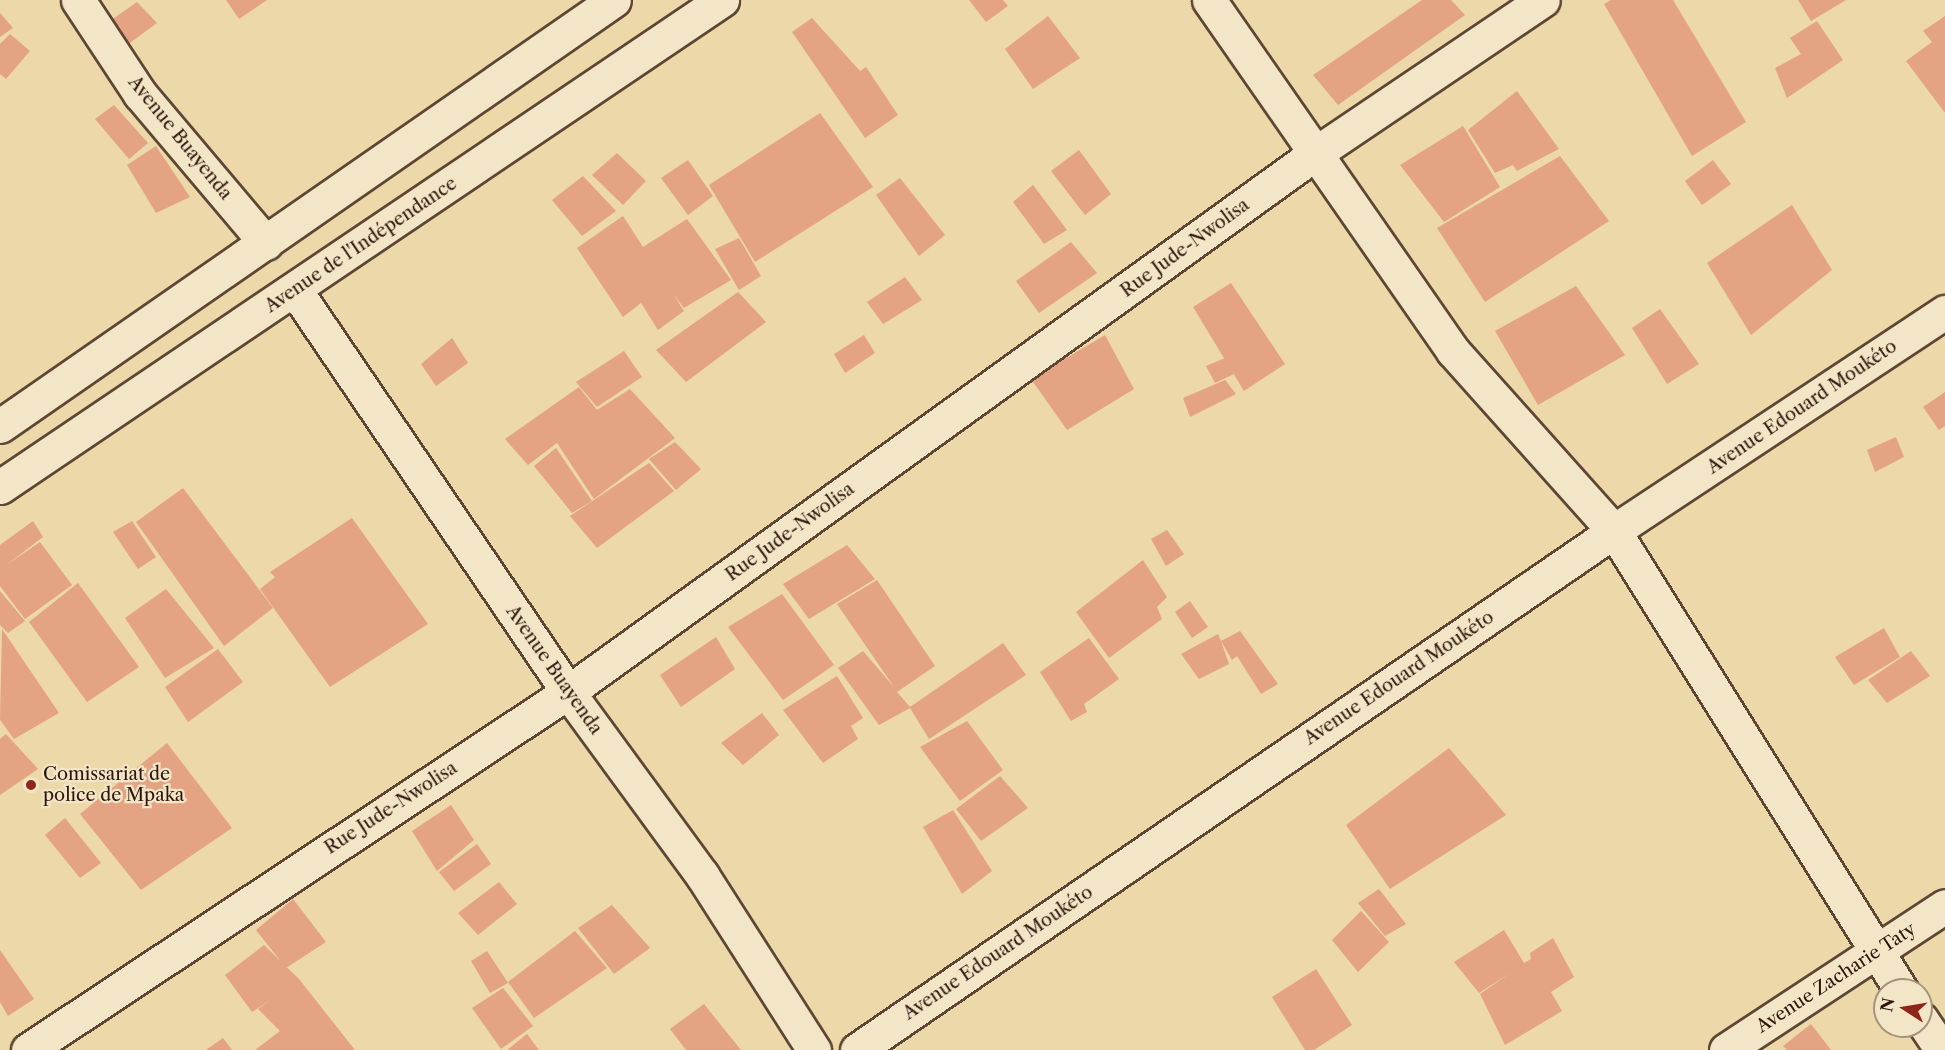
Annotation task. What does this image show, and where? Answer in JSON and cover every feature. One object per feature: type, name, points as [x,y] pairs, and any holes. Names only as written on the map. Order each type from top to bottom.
[{"type":"street","name":"Avenue Buayenda","points":[[78,0],[140,94],[266,243]]},
{"type":"street","points":[[0,426],[615,0]]},
{"type":"street","name":"Avenue de l'Indépendance","points":[[0,487],[722,0]]},
{"type":"street","points":[[1209,0],[1313,155],[1453,351],[1614,531],[1893,978]]},
{"type":"street","name":"Rue Jude-Nwolisa","points":[[28,1050],[568,692],[1313,155],[1543,0]]},
{"type":"street","name":"Avenue Buayenda","points":[[295,290],[568,692],[702,876],[814,1050]]},
{"type":"street","name":"Avenue Edouard Moukéto","points":[[857,1050],[1614,531],[1945,312]]},
{"type":"street","name":"Avenue Zacharie Taty","points":[[1726,1050],[1876,954],[1945,906]]},
{"type":"street","points":[[1933,1037],[1942,1050]]},
{"type":"building","points":[[226,0],[267,0],[239,19]]},
{"type":"building","points":[[969,0],[1003,0],[1008,6],[986,22]]},
{"type":"building","points":[[1422,0],[1451,0],[1465,15],[1338,105],[1313,75]]},
{"type":"building","points":[[1611,0],[1673,0],[1746,122],[1692,156],[1604,4]]},
{"type":"building","points":[[1798,0],[1846,0],[1811,21]]},
{"type":"building","points":[[137,2],[157,23],[127,45],[107,23]]},
{"type":"building","points":[[0,13],[13,28],[0,37]]},
{"type":"building","points":[[1048,16],[1080,58],[1033,89],[1005,49]]},
{"type":"building","points":[[1945,16],[1945,113],[1906,61],[1932,42],[1923,31]]},
{"type":"building","points":[[812,18],[860,71],[866,67],[898,115],[865,138],[792,32]]},
{"type":"building","points":[[1817,21],[1843,60],[1787,98],[1775,68],[1801,54],[1790,38]]},
{"type":"building","points":[[10,34],[30,51],[6,79],[0,74],[0,44]]},
{"type":"building","points":[[1517,91],[1559,149],[1517,171],[1513,165],[1495,173],[1468,130]]},
{"type":"building","points":[[114,105],[148,143],[129,159],[95,119]]},
{"type":"building","points":[[820,113],[873,187],[755,262],[709,185]]},
{"type":"building","points":[[1463,126],[1500,187],[1444,222],[1400,165]]},
{"type":"building","points":[[156,146],[190,197],[156,213],[127,165]]},
{"type":"building","points":[[1079,150],[1111,194],[1085,215],[1051,171]]},
{"type":"building","points":[[617,153],[646,181],[623,205],[592,175]]},
{"type":"building","points":[[1560,156],[1609,221],[1485,302],[1437,228]]},
{"type":"building","points":[[688,160],[713,196],[688,215],[661,178]]},
{"type":"building","points":[[1713,160],[1731,184],[1702,205],[1685,181]]},
{"type":"building","points":[[583,176],[616,211],[582,236],[552,200]]},
{"type":"building","points":[[900,178],[945,235],[919,256],[876,195]]},
{"type":"building","points":[[1033,185],[1067,230],[1044,244],[1013,202]]},
{"type":"building","points":[[1792,205],[1832,270],[1751,335],[1707,263]]},
{"type":"building","points":[[623,216],[643,247],[687,219],[731,280],[684,308],[673,294],[684,311],[658,330],[641,303],[623,317],[577,248]]},
{"type":"building","points":[[739,238],[761,276],[739,290],[715,249]]},
{"type":"building","points":[[1071,242],[1097,273],[1039,313],[1016,281]]},
{"type":"building","points":[[905,277],[922,300],[883,324],[867,302]]},
{"type":"building","points":[[1231,283],[1285,364],[1244,391],[1193,307]]},
{"type":"building","points":[[1576,286],[1625,355],[1538,405],[1495,331]]},
{"type":"building","points":[[738,292],[766,322],[686,382],[656,350]]},
{"type":"building","points":[[1660,309],[1699,364],[1667,384],[1632,328]]},
{"type":"building","points":[[864,335],[875,353],[845,373],[834,354]]},
{"type":"building","points":[[1105,335],[1134,389],[1067,430],[1031,379]]},
{"type":"building","points":[[452,338],[468,363],[436,386],[421,364]]},
{"type":"building","points":[[624,351],[642,377],[597,407],[576,382]]},
{"type":"building","points":[[1225,358],[1234,374],[1215,383],[1206,366]]},
{"type":"building","points":[[1225,380],[1236,394],[1190,417],[1183,398]]},
{"type":"building","points":[[579,387],[597,410],[630,389],[675,438],[594,499],[557,443],[528,465],[505,439]]},
{"type":"building","points":[[1945,392],[1945,426],[1939,430],[1923,407]]},
{"type":"building","points":[[1896,437],[1904,457],[1875,472],[1867,450]]},
{"type":"building","points":[[675,442],[701,469],[676,490],[649,459]]},
{"type":"building","points":[[556,448],[592,501],[572,513],[534,466]]},
{"type":"building","points":[[649,463],[674,491],[597,548],[570,516]]},
{"type":"building","points":[[183,488],[273,608],[224,646],[136,522]]},
{"type":"building","points":[[352,518],[428,624],[330,687],[260,589],[275,577],[270,572]]},
{"type":"building","points":[[33,521],[43,537],[5,566],[40,542],[72,585],[25,619],[0,586],[0,545]]},
{"type":"building","points":[[132,521],[156,557],[138,569],[113,532]]},
{"type":"building","points":[[1167,530],[1184,554],[1166,566],[1151,539]]},
{"type":"building","points":[[847,545],[875,579],[809,619],[783,584]]},
{"type":"building","points":[[1143,560],[1167,597],[1157,607],[1162,619],[1109,658],[1076,612]]},
{"type":"building","points":[[877,580],[935,666],[897,692],[910,707],[1003,643],[1026,675],[929,739],[910,708],[879,725],[838,668],[863,651],[894,687],[837,604]]},
{"type":"building","points":[[78,583],[139,667],[87,702],[29,622]]},
{"type":"building","points":[[166,589],[214,648],[165,678],[125,618]]},
{"type":"building","points":[[0,591],[25,621],[8,633],[0,625]]},
{"type":"building","points":[[782,594],[834,665],[783,700],[728,627]]},
{"type":"building","points":[[1190,601],[1208,627],[1192,638],[1175,612]]},
{"type":"building","points":[[1884,628],[1900,657],[1854,685],[1835,657]]},
{"type":"building","points":[[2,629],[59,713],[14,739],[0,720]]},
{"type":"building","points":[[1240,631],[1278,684],[1261,694],[1237,656],[1232,660],[1221,641]]},
{"type":"building","points":[[1218,634],[1229,664],[1199,679],[1181,654]]},
{"type":"building","points":[[716,637],[735,669],[681,707],[660,675]]},
{"type":"building","points":[[1089,638],[1119,679],[1084,704],[1087,712],[1071,721],[1040,672]]},
{"type":"building","points":[[218,649],[243,682],[188,722],[165,687]]},
{"type":"building","points":[[1911,651],[1930,676],[1887,703],[1868,680]]},
{"type":"building","points":[[837,676],[863,718],[851,726],[858,739],[823,763],[783,710]]},
{"type":"building","points":[[762,713],[779,735],[743,765],[721,743]]},
{"type":"building","points":[[967,721],[1003,770],[960,801],[920,747]]},
{"type":"building","points":[[6,734],[38,769],[0,795],[0,739]]},
{"type":"building","points":[[167,743],[232,828],[141,890],[80,814]]},
{"type":"building","points":[[1449,748],[1506,815],[1390,889],[1346,825]]},
{"type":"building","points":[[1000,776],[1028,808],[981,841],[956,809]]},
{"type":"building","points":[[451,805],[474,840],[437,871],[412,831]]},
{"type":"building","points":[[953,810],[992,871],[962,894],[923,827]]},
{"type":"building","points":[[65,818],[101,863],[80,878],[45,835]]},
{"type":"building","points":[[477,844],[491,864],[454,891],[439,872]]},
{"type":"building","points":[[499,882],[517,904],[478,935],[458,913]]},
{"type":"building","points":[[1379,889],[1406,924],[1385,936],[1358,903]]},
{"type":"building","points":[[293,899],[326,942],[286,968],[256,930]]},
{"type":"building","points":[[612,905],[650,948],[614,974],[578,928]]},
{"type":"building","points":[[1361,911],[1389,942],[1358,972],[1332,940]]},
{"type":"building","points":[[1504,930],[1524,963],[1531,959],[1530,953],[1553,938],[1574,977],[1551,992],[1562,1011],[1505,1045],[1480,994],[1510,973],[1479,993],[1454,962]]},
{"type":"building","points":[[575,931],[607,968],[534,1018],[508,982]]},
{"type":"building","points":[[264,945],[299,979],[355,1050],[255,1050],[280,1031],[258,1009],[272,999],[252,1012],[225,975]]},
{"type":"building","points":[[0,950],[34,999],[8,1016],[0,1002]]},
{"type":"building","points":[[487,951],[508,983],[490,993],[471,961]]},
{"type":"building","points":[[1316,969],[1352,1025],[1314,1050],[1305,1050],[1272,997]]},
{"type":"building","points":[[503,988],[533,1026],[501,1049],[472,1008]]},
{"type":"building","points":[[704,1004],[741,1050],[686,1050],[670,1029]]},
{"type":"building","points":[[1811,1024],[1831,1050],[1787,1050],[1783,1046]]},
{"type":"building","points":[[527,1034],[539,1050],[507,1050]]},
{"type":"building","points":[[223,1038],[232,1050],[206,1050]]},
{"type":"place","name":"Comissariat de police de Mpaka","points":[[31,785]]}]
